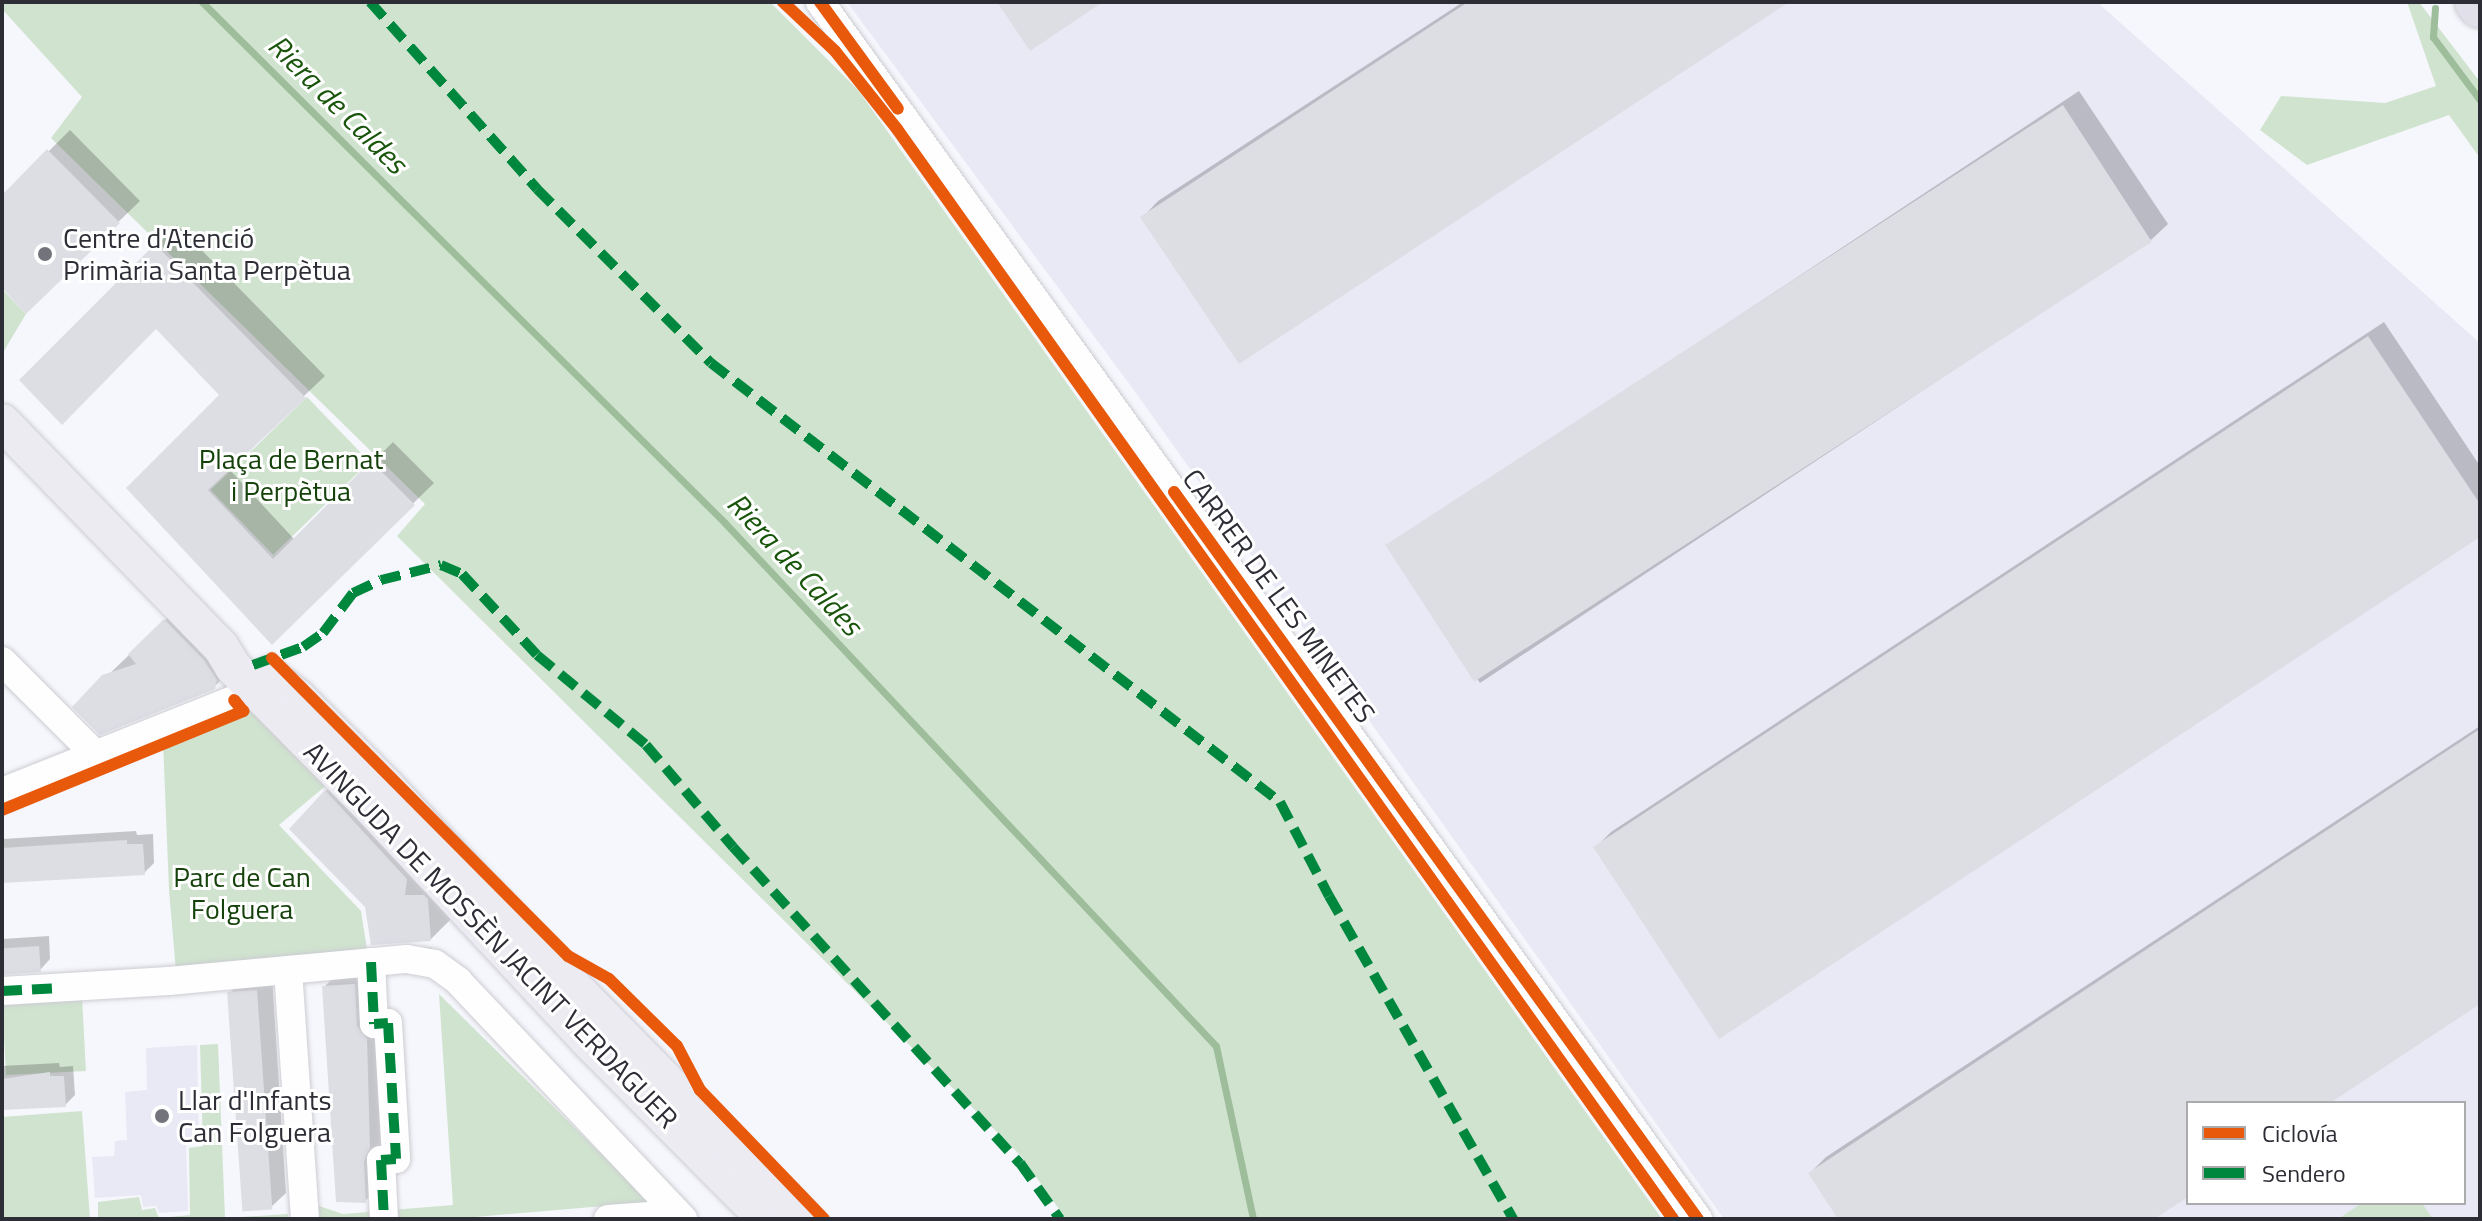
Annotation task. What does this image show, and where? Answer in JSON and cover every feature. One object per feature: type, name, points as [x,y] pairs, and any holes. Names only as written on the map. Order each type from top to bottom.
[{"type":"highway","points":[[2476,2],[2480,7]]},
{"type":"main road","name":"AVINGUDA DE MOSSÈN JACINT VERDAGUER","points":[[2,422],[221,647],[233,667],[366,802],[590,1042],[766,1219]]},
{"type":"main road","name":"AVINGUDA DE MOSSÈN JACINT VERDAGUER","points":[[221,647],[244,656],[298,698],[386,786],[570,984],[802,1219]]},
{"type":"street","name":"CARRER DE LES MINETES","points":[[820,2],[1698,1219]]},
{"type":"street","points":[[2,661],[95,754]]},
{"type":"street","points":[[2,792],[256,691]]},
{"type":"street","name":"AVINGUDA DE MOSSÈN JACINT VERDAGUER","points":[[371,962],[407,959],[435,964],[458,981],[680,1216]]},
{"type":"street","points":[[2,991],[371,962],[374,1024],[388,1023],[396,1159],[381,1160],[384,1219]]},
{"type":"street","points":[[288,970],[305,1219]]},
{"type":"street","points":[[608,1219],[680,1216]]},
{"type":"shaded area","points":[[847,2],[2097,2],[2480,343],[2480,1219],[1724,1219],[1136,393]]},
{"type":"shaded area","name":"Llar d'Infants Can Folguera","points":[[197,1045],[199,1142],[186,1144],[188,1211],[159,1213],[156,1206],[143,1207],[141,1195],[95,1198],[92,1157],[114,1156],[115,1141],[127,1140],[125,1092],[147,1090],[146,1048]]},
{"type":"green space","points":[[2,2],[770,2],[858,90],[1662,1219],[1066,1219],[1022,1157],[397,536],[425,504],[51,138],[82,97],[2,9]]},
{"type":"green space","points":[[2407,2],[2419,2],[2480,82],[2480,158],[2449,115],[2307,165],[2260,130],[2281,96],[2385,103],[2436,86]]},
{"type":"green space","points":[[2,289],[26,314],[2,354]]},
{"type":"green space","name":"Plaça de Bernat i Perpètua","points":[[307,397],[370,462],[273,555],[211,490]]},
{"type":"green space","name":"Parc de Can Folguera","points":[[253,707],[329,783],[279,825],[361,911],[367,949],[431,947],[432,952],[176,972],[163,742]]},
{"type":"green space","points":[[439,994],[650,1202],[452,1219],[315,1219],[313,1204],[343,1214],[453,1205]]},
{"type":"green space","points":[[82,996],[86,1071],[6,1075],[2,1000]]},
{"type":"green space","points":[[218,1044],[225,1218],[288,1214],[288,1219],[98,1219],[98,1202],[139,1197],[142,1210],[155,1208],[159,1218],[190,1215],[189,1148],[203,1146],[200,1045]]},
{"type":"green space","points":[[82,1111],[90,1219],[2,1219],[2,1117]]},
{"type":"green space","points":[[2359,1205],[2423,1205],[2433,1219],[2338,1219]]},
{"type":"building","points":[[997,2],[1103,2],[1030,51]]},
{"type":"building","points":[[1468,2],[1789,2],[1239,364],[1140,217]]},
{"type":"building","points":[[2063,105],[2152,242],[1474,682],[1385,545]]},
{"type":"building","name":"Centre d'Atenció Primària Santa Perpètua","points":[[47,149],[120,223],[26,314],[2,288],[2,195]]},
{"type":"building","points":[[155,244],[306,398],[208,490],[273,559],[371,461],[415,505],[272,645],[126,488],[219,395],[156,329],[62,425],[19,380]]},
{"type":"building","points":[[2368,336],[2480,504],[2480,537],[1719,1039],[1593,847]]},
{"type":"building","points":[[164,619],[204,660],[217,680],[215,689],[100,735],[72,707],[102,675],[136,664],[128,654]]},
{"type":"building","points":[[2480,729],[2480,1004],[2333,1101],[2186,1101],[2186,1198],[2154,1219],[1838,1219],[1808,1173]]},
{"type":"building","points":[[325,790],[407,879],[405,895],[424,895],[428,899],[431,941],[371,945],[365,907],[289,829]]},
{"type":"building","points":[[127,840],[127,844],[143,844],[145,875],[2,883],[2,848]]},
{"type":"building","points":[[39,946],[41,972],[4,975],[2,949]]},
{"type":"building","points":[[355,984],[357,1026],[367,1039],[370,1148],[364,1161],[366,1203],[336,1202],[322,986]]},
{"type":"building","points":[[257,990],[272,1209],[242,1212],[227,992]]},
{"type":"building","points":[[50,1072],[50,1076],[64,1076],[66,1107],[2,1110],[2,1079]]},
{"type":"waterway","name":"Riera de Caldes","points":[[202,2],[725,523],[1216,1046],[1253,1219]]},
{"type":"waterway","points":[[2435,8],[2433,37],[2480,100]]},
{"type":"marked path","points":[[370,2],[537,189],[711,363],[1280,802],[1329,896],[1513,1219]]},
{"type":"marked path","points":[[253,665],[303,647],[323,633],[353,593],[381,580],[441,565],[462,574],[537,655],[646,745],[733,847],[1020,1163],[1060,1219]]},
{"type":"marked path","points":[[371,962],[374,1024],[388,1023],[396,1159],[381,1160],[384,1219]]},
{"type":"marked path","points":[[2,991],[61,988]]},
{"type":"cycle path","points":[[783,2],[835,51],[897,129],[1673,1219]]},
{"type":"cycle path","points":[[820,2],[898,109]]},
{"type":"cycle path","points":[[1174,492],[1698,1219]]},
{"type":"cycle path","points":[[272,658],[568,956],[609,979],[677,1046],[700,1090],[824,1219]]},
{"type":"cycle path","points":[[2,810],[243,711],[234,700]]},
{"type":"place","name":"Centre d'Atenció Primària Santa Perpètua","points":[[45,254]]},
{"type":"place","name":"Llar d'Infants Can Folguera","points":[[162,1116]]}]
